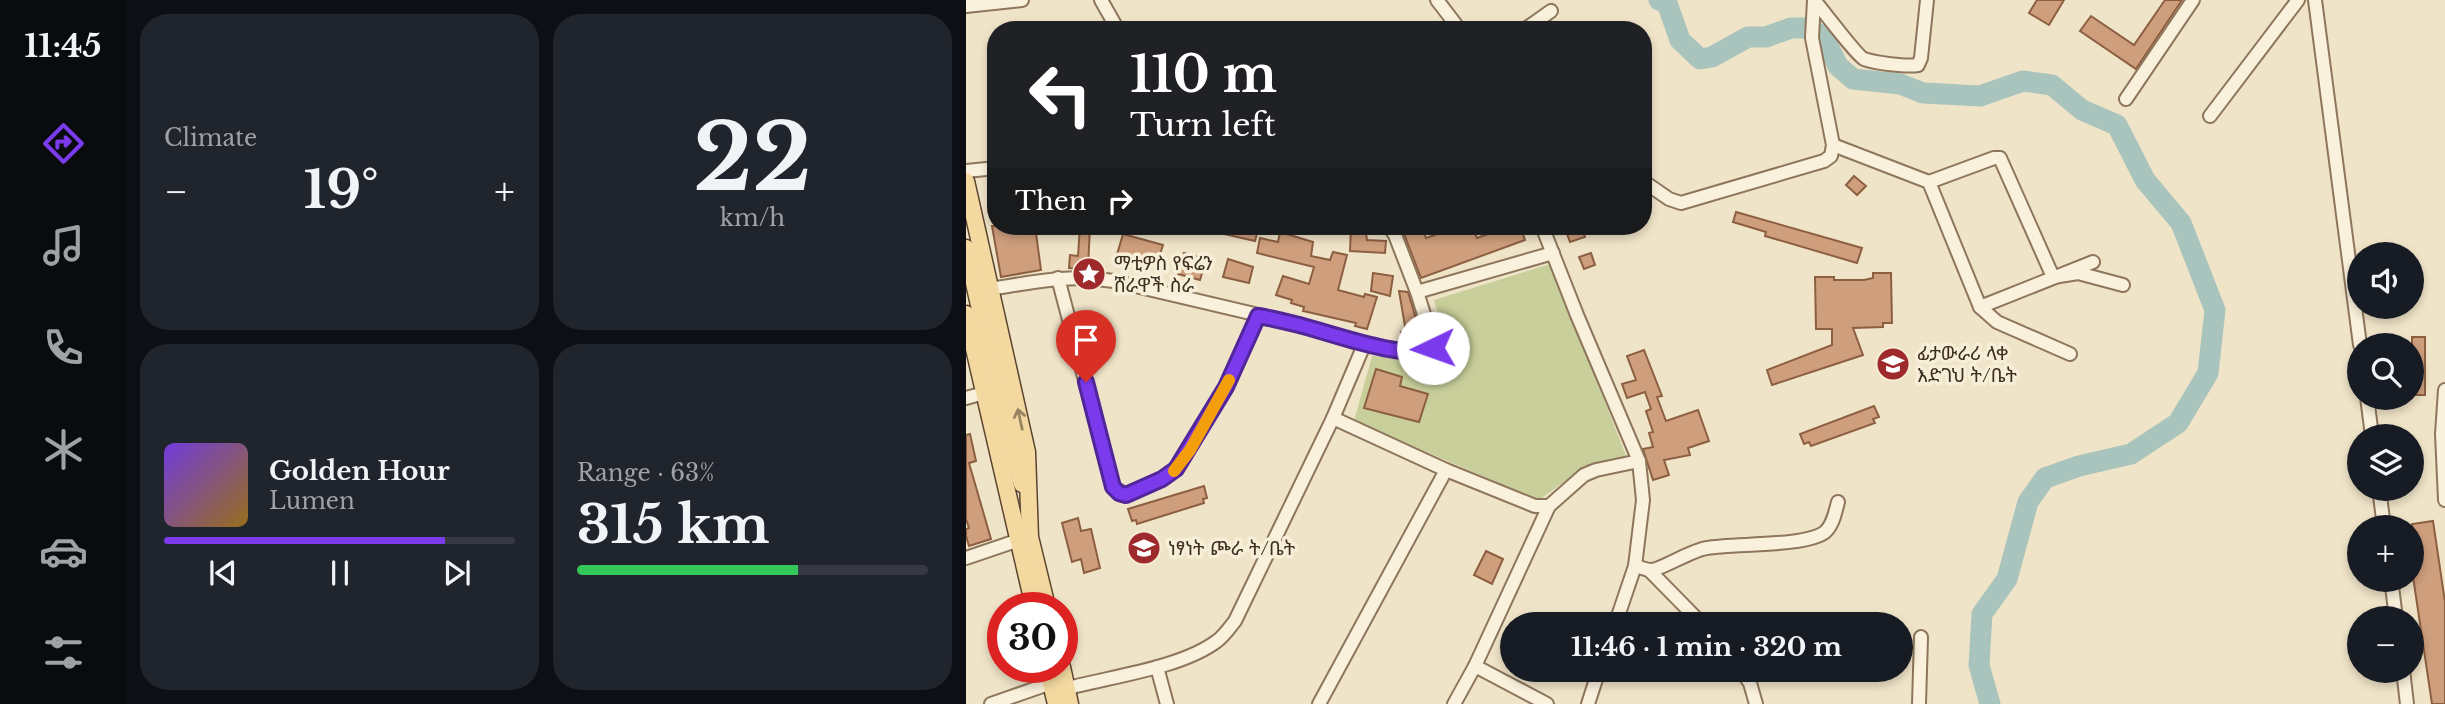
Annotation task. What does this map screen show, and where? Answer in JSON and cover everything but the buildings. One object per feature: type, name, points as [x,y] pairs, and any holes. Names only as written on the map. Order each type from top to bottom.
[{"type":"main road","points":[[966,181],[1027,452],[1029,509],[1024,538],[1032,592]]},
{"type":"main road","points":[[966,248],[1011,446],[1029,509]]},
{"type":"main road","points":[[966,314],[1012,513],[1024,538],[1042,592]]},
{"type":"main road","points":[[1011,446],[1012,513]]},
{"type":"street","points":[[966,6],[1022,0]]},
{"type":"street","points":[[1101,0],[1113,21]]},
{"type":"street","points":[[1437,0],[1453,21]]},
{"type":"street","points":[[1814,0],[1852,49],[1863,58],[1907,67],[1918,65],[1921,58],[1927,0]]},
{"type":"street","points":[[1652,187],[1681,204],[1824,161],[1831,156],[1833,145],[1812,38],[1814,0]]},
{"type":"street","points":[[2126,99],[2193,0]]},
{"type":"street","points":[[2210,116],[2298,0]]},
{"type":"street","points":[[2315,0],[2358,333]]},
{"type":"street","points":[[1537,21],[1551,11]]},
{"type":"street","points":[[1833,145],[1928,182],[2000,158],[2053,277]]},
{"type":"street","points":[[966,171],[987,169]]},
{"type":"street","points":[[1928,182],[1980,307],[2014,330],[2070,354]]},
{"type":"street","points":[[990,289],[1083,276],[1297,324],[1364,345],[1418,352],[1433,348],[1433,343],[1395,235]]},
{"type":"street","points":[[1546,235],[1639,461],[1643,500],[1635,566],[1619,612]]},
{"type":"street","points":[[1417,292],[1553,253]]},
{"type":"street","points":[[1980,307],[2093,261]]},
{"type":"street","points":[[2053,277],[2078,274],[2123,285]]},
{"type":"street","points":[[1058,278],[1113,487],[1126,495],[1162,479],[1176,469],[1226,387],[1258,316]]},
{"type":"street","points":[[991,704],[1059,685],[1157,667],[1201,650],[1218,640],[1235,621],[1333,418],[1364,345]]},
{"type":"street","points":[[2445,390],[2442,434],[2445,500]]},
{"type":"street","points":[[966,398],[984,393]]},
{"type":"street","points":[[1333,418],[1514,499],[1535,506],[1549,506]]},
{"type":"street","points":[[1454,704],[1475,666],[1549,506],[1584,475],[1639,461]]},
{"type":"street","points":[[1319,704],[1446,470]]},
{"type":"street","points":[[1649,570],[1705,548],[1808,539],[1824,532],[1834,520],[1838,502]]},
{"type":"street","points":[[966,558],[1024,538]]},
{"type":"street","points":[[1635,566],[1649,570],[1690,612]]},
{"type":"street","points":[[1919,704],[1921,637]]},
{"type":"street","points":[[1475,666],[1547,704]]},
{"type":"street","points":[[1157,667],[1167,704]]},
{"type":"street","points":[[1588,704],[1595,682]]},
{"type":"street","points":[[1749,682],[1756,704]]},
{"type":"street","points":[[2405,683],[2407,704]]},
{"type":"green space","points":[[1550,264],[1627,458],[1586,466],[1539,500],[1354,421],[1372,356],[1442,362],[1448,350],[1434,300]]},
{"type":"waterway","points":[[1659,0],[1667,3],[1680,40],[1700,59],[1712,57],[1748,37],[1766,37],[1791,28],[1806,28],[1817,33],[1827,44],[1838,66],[1853,79],[1900,84],[1923,93],[1980,96],[2023,81],[2052,85],[2082,110],[2117,125],[2145,180],[2181,223],[2215,310],[2208,373],[2178,423],[2131,454],[2079,466],[2045,478],[2028,502],[2007,579],[1982,614],[1979,665],[1990,704]]},
{"type":"slow traffic","points":[[1174,471],[1190,450],[1229,380]]},
{"type":"place","name":"ማቲዎስ የፍሬን ሸራዋች ስራ","points":[[1089,274]]},
{"type":"place","name":"ፊታውራሪ ላቀ እድገህ ት/ቤት","points":[[1893,364]]},
{"type":"place","name":"ነፃነት ጮራ ት/ቤት","points":[[1144,548]]},
{"type":"route","points":[[1086,382],[1113,487],[1126,495],[1162,479],[1176,469],[1226,387],[1258,316],[1297,324],[1364,345],[1418,352],[1433,348]]}]
